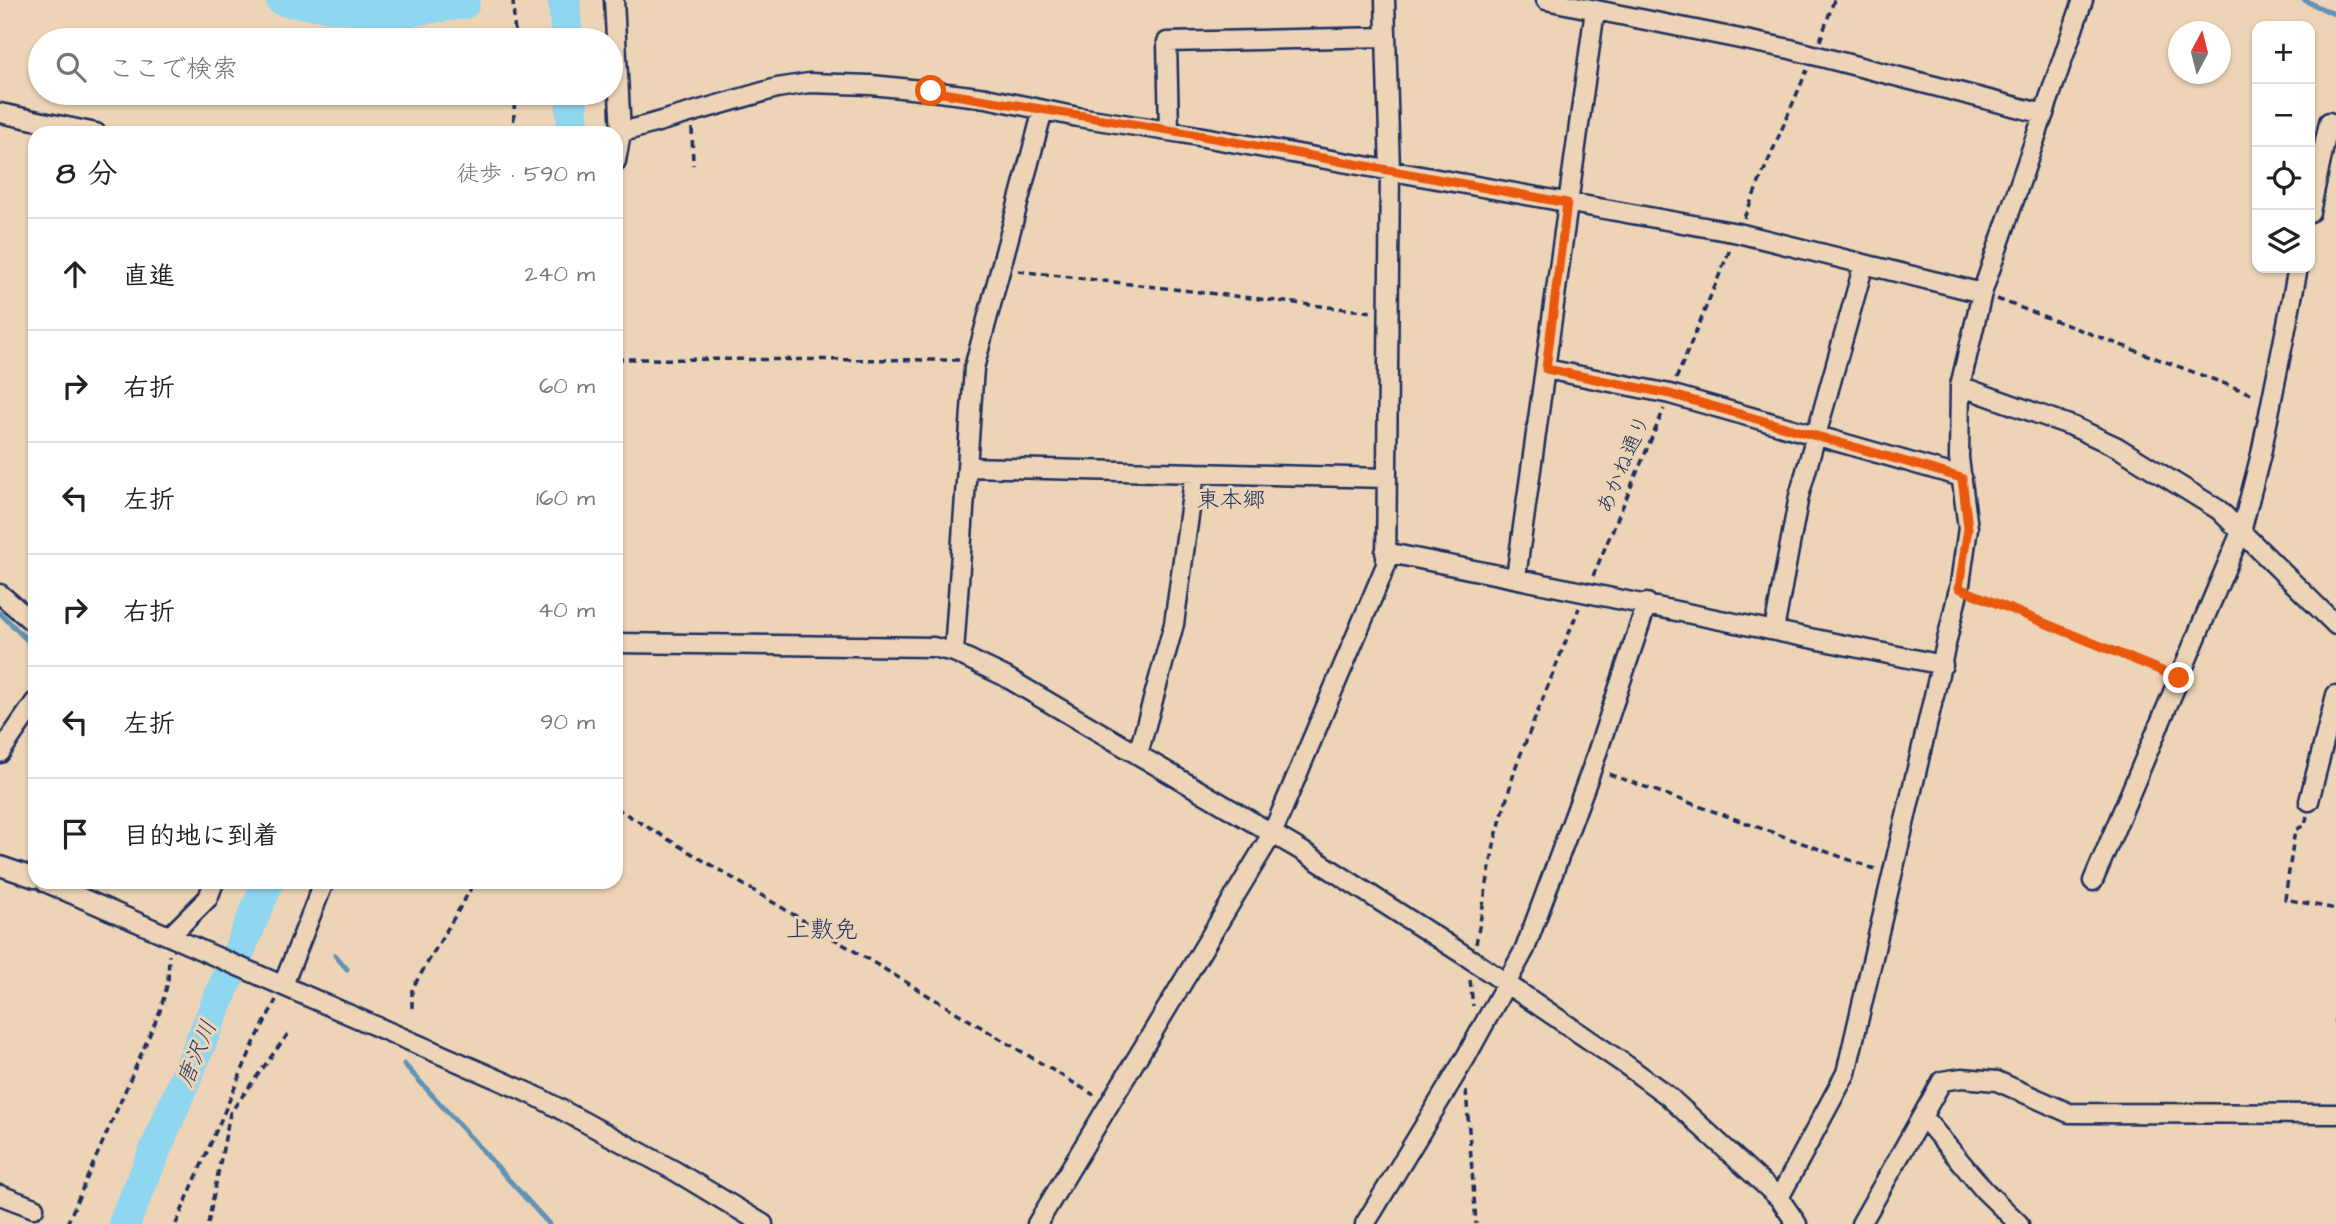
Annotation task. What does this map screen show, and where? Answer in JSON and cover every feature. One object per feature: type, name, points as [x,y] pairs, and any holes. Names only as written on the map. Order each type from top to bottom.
[{"type":"street","points":[[614,0],[615,28]]},
{"type":"street","points":[[1037,1224],[1272,834],[1386,565],[1390,171],[1385,0]]},
{"type":"street","points":[[1546,0],[1790,49],[2044,114]]},
{"type":"street","points":[[1779,1198],[1846,1073],[1944,665],[1959,588],[1968,528],[1962,478],[1960,386],[1982,293],[2083,0]]},
{"type":"street","points":[[1516,577],[1595,10]]},
{"type":"street","points":[[1169,131],[1167,42],[1386,37]]},
{"type":"street","points":[[623,132],[777,88],[809,83],[871,85],[986,98],[1738,233],[1982,293]]},
{"type":"street","points":[[617,105],[618,126]]},
{"type":"street","points":[[954,652],[975,360],[1043,110]]},
{"type":"street","points":[[0,113],[62,126]]},
{"type":"street","points":[[2310,210],[2329,122]]},
{"type":"street","points":[[1774,630],[1799,496],[1814,435],[1864,264]]},
{"type":"street","points":[[2093,881],[2241,532],[2297,273]]},
{"type":"street","points":[[1546,369],[1670,394],[1962,478]]},
{"type":"street","points":[[1960,386],[2072,426],[2117,447],[2219,510],[2336,625]]},
{"type":"street","points":[[968,467],[1385,478]]},
{"type":"street","points":[[1138,754],[1174,624],[1195,473]]},
{"type":"street","points":[[1385,552],[1944,665]]},
{"type":"street","points":[[0,594],[28,618]]},
{"type":"street","points":[[1365,1224],[1525,949],[1592,768],[1647,604]]},
{"type":"street","points":[[623,643],[902,645],[954,652],[1004,676],[1272,834],[1507,984],[1668,1096],[1779,1198],[1797,1224]]},
{"type":"street","points":[[2309,801],[2336,695]]},
{"type":"street","points":[[0,753],[28,712]]},
{"type":"street","points":[[0,866],[28,876]]},
{"type":"street","points":[[62,889],[536,1096],[675,1171],[763,1224]]},
{"type":"street","points":[[175,937],[208,898],[211,889]]},
{"type":"street","points":[[279,983],[321,889]]},
{"type":"street","points":[[1861,1224],[1942,1081],[1962,1078],[1997,1081],[2069,1113],[2336,1114]]},
{"type":"street","points":[[1923,1116],[1984,1190],[2019,1224]]},
{"type":"street","points":[[0,1195],[34,1208]]},
{"type":"path","points":[[513,0],[514,28]]},
{"type":"path","points":[[1817,48],[1834,0]]},
{"type":"path","points":[[1742,220],[1810,64]]},
{"type":"path","points":[[513,126],[514,105]]},
{"type":"path","points":[[692,113],[692,165]]},
{"type":"path","name":"あかね通り","points":[[1590,582],[1733,243]]},
{"type":"path","points":[[1000,270],[1147,284],[1388,314]]},
{"type":"path","points":[[1982,293],[2271,401]]},
{"type":"path","points":[[623,359],[975,360]]},
{"type":"path","points":[[1959,588],[2179,678]]},
{"type":"path","points":[[1475,950],[1495,840],[1516,766],[1582,601]]},
{"type":"path","points":[[1592,768],[1894,876]]},
{"type":"path","points":[[2309,801],[2305,825],[2295,830],[2284,899],[2336,909]]},
{"type":"path","points":[[623,812],[1109,1104]]},
{"type":"path","points":[[412,1008],[412,989],[471,889]]},
{"type":"path","points":[[67,1224],[166,995],[175,937]]},
{"type":"path","points":[[1470,972],[1474,996],[1471,1012]]},
{"type":"path","points":[[176,1224],[279,983]]},
{"type":"path","points":[[2336,992],[2336,1045]]},
{"type":"path","points":[[211,1223],[230,1113],[290,1031]]},
{"type":"path","points":[[1466,1088],[1476,1224]]},
{"type":"path","points":[[225,1110],[230,1113]]},
{"type":"waterway","points":[[282,0],[393,13],[464,3]]},
{"type":"waterway","name":"唐沢川","points":[[564,0],[566,28]]},
{"type":"waterway","points":[[2304,0],[2336,15]]},
{"type":"waterway","name":"唐沢川","points":[[572,105],[573,126]]},
{"type":"waterway","points":[[0,613],[28,641]]},
{"type":"waterway","name":"唐沢川","points":[[124,1224],[265,889]]},
{"type":"waterway","points":[[335,955],[347,969]]},
{"type":"waterway","points":[[404,1064],[549,1224]]},
{"type":"district","name":"東本郷","points":[[1231,499]]},
{"type":"district","name":"上敷免","points":[[822,929]]},
{"type":"route","points":[[931,91],[1181,132],[1567,203],[1546,369],[1670,394],[1962,478],[1968,528],[1959,588],[2179,678]]}]
